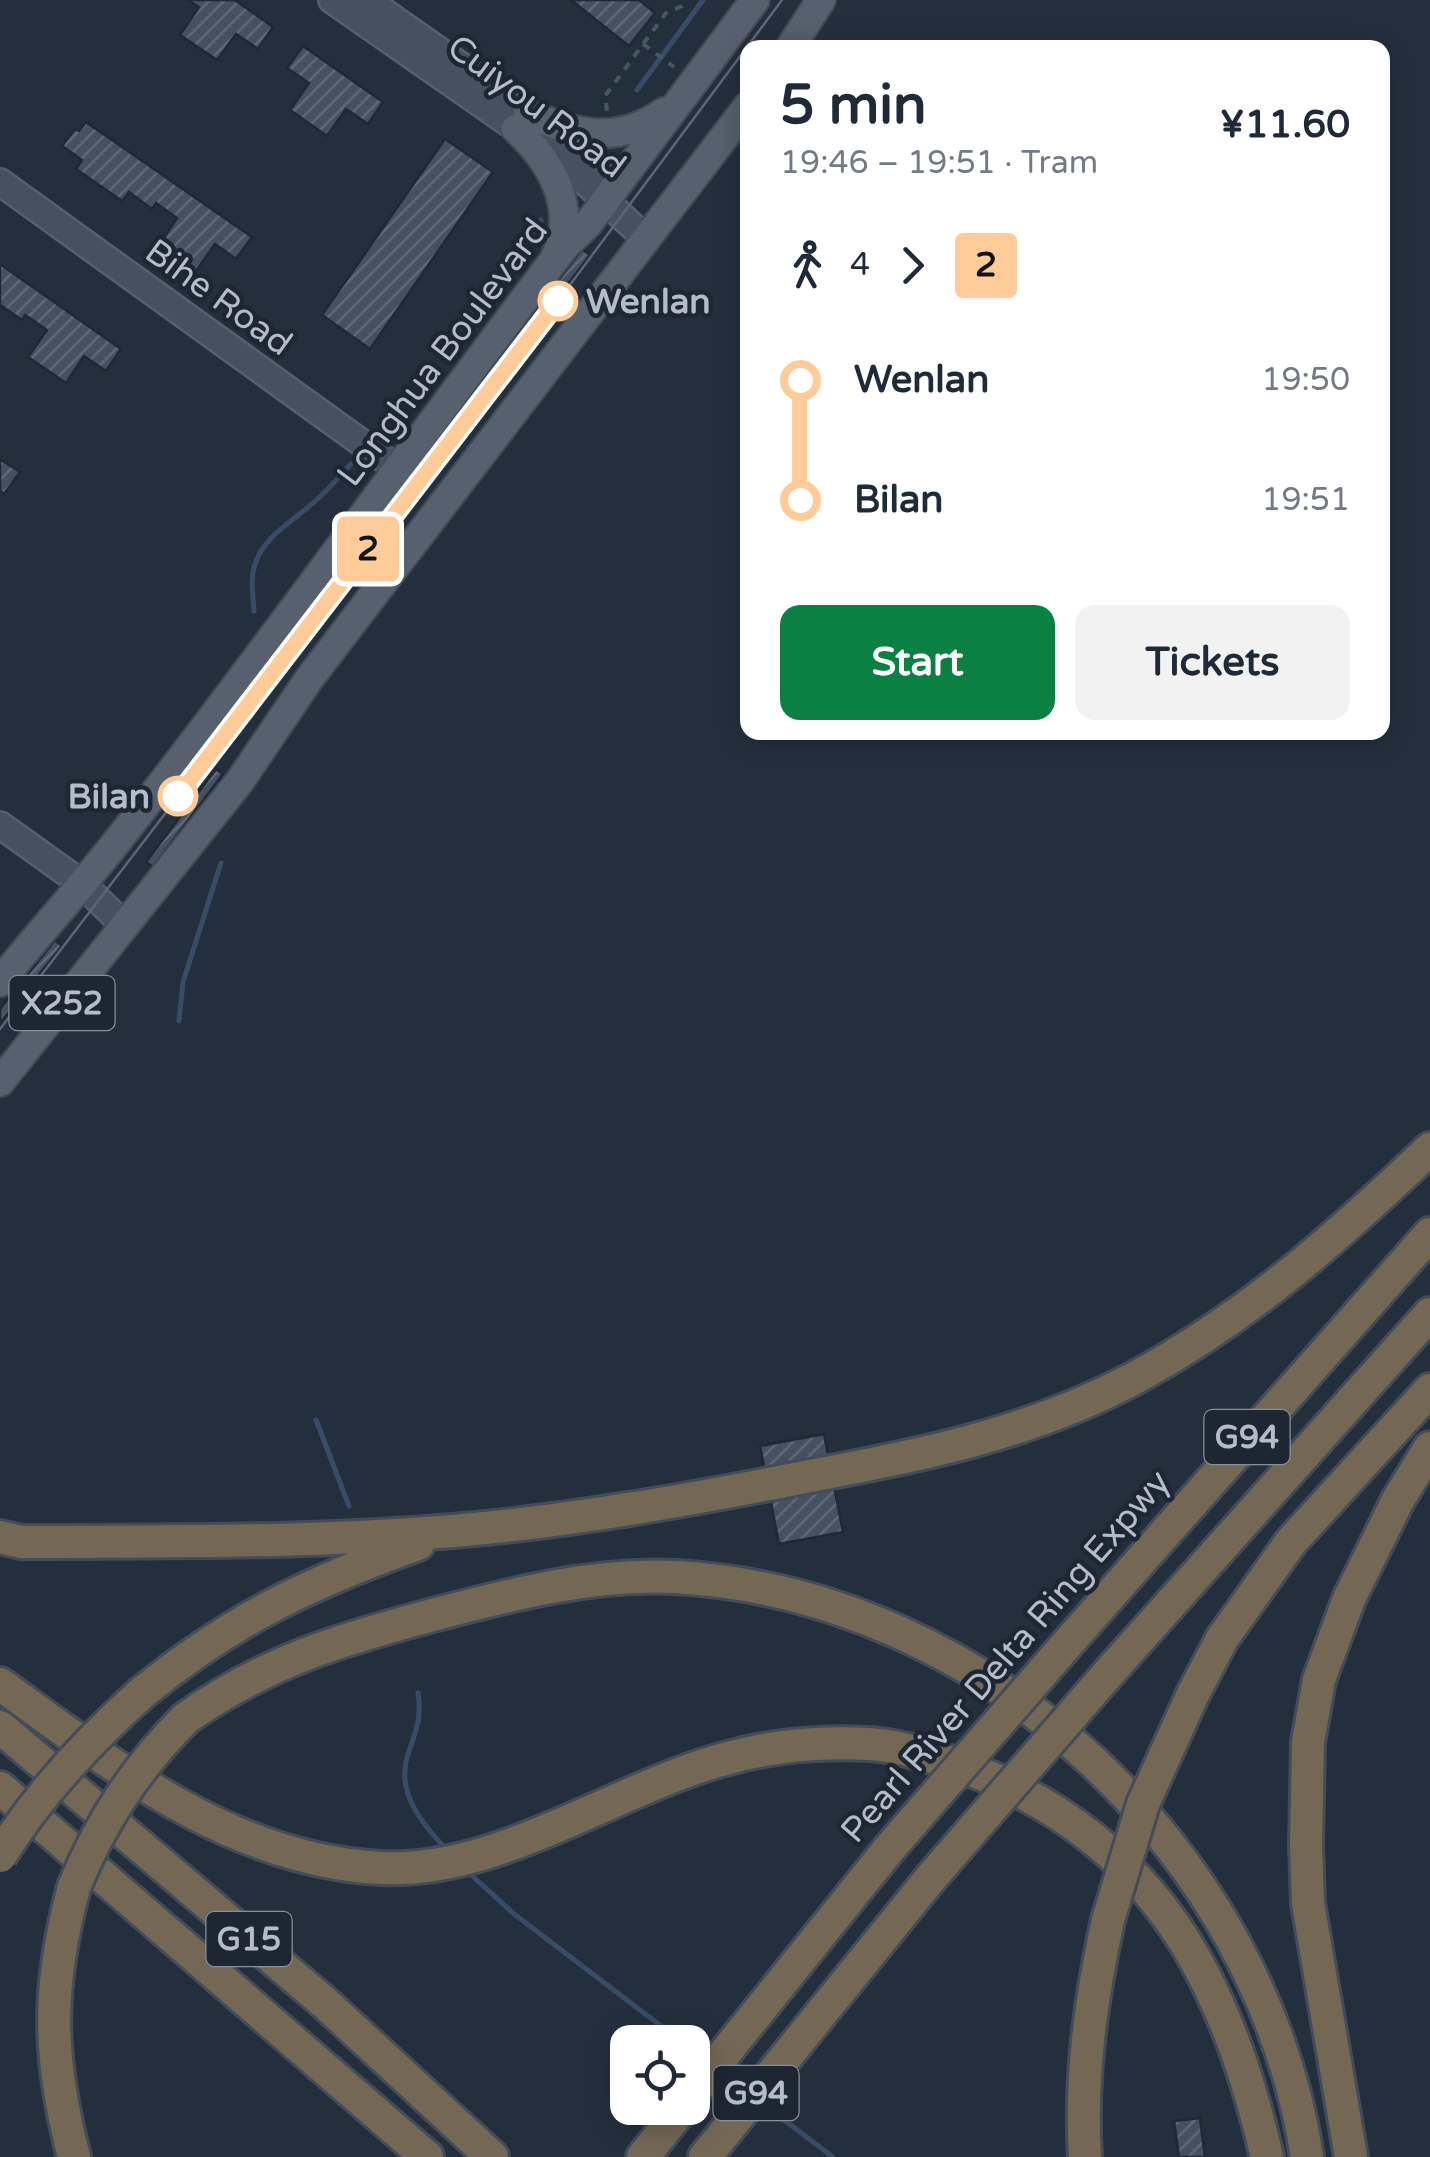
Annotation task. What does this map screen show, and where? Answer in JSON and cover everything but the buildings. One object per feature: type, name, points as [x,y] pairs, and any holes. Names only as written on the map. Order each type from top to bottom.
[{"type":"highway","points":[[0,1536],[21,1542],[297,1540],[455,1531],[670,1504],[973,1442],[1071,1408],[1190,1346],[1302,1267],[1430,1150]]},
{"type":"highway","name":"Pearl River Delta Ring Expwy","points":[[710,2071],[889,1849],[1430,1234]]},
{"type":"highway","name":"G94","points":[[705,2157],[930,1878],[1430,1314]]},
{"type":"highway","points":[[1085,2157],[1088,2039],[1108,1920],[1144,1804],[1193,1694],[1222,1639],[1291,1542],[1430,1390]]},
{"type":"highway","points":[[1351,2157],[1308,1904],[1308,1742],[1319,1680],[1349,1599],[1398,1500],[1430,1448]]},
{"type":"highway","points":[[0,1856],[72,1760],[143,1692],[188,1656],[298,1590],[455,1531]]},
{"type":"highway","points":[[74,2157],[60,2105],[53,2050],[52,2005],[59,1942],[74,1887],[90,1849],[124,1790],[157,1747],[186,1718],[259,1672],[354,1636],[494,1599],[594,1581],[674,1577],[770,1591],[879,1625],[942,1654],[1027,1707],[1072,1742],[1125,1792],[1179,1855],[1230,1934],[1282,2050],[1307,2157]]},
{"type":"highway","points":[[0,1684],[152,1791],[206,1822],[260,1844],[318,1860],[381,1868],[430,1867],[478,1856],[686,1772],[762,1750],[811,1743],[872,1744],[986,1774],[1094,1836],[1130,1870],[1166,1914],[1195,1958],[1226,2022],[1254,2102],[1267,2157]]},
{"type":"highway","name":"G15","points":[[0,1727],[325,2003],[492,2157]]},
{"type":"highway","name":"G15","points":[[0,1788],[426,2157]]},
{"type":"highway","name":"G94","points":[[642,2157],[668,2125]]},
{"type":"main road","name":"Longhua Boulevard","points":[[0,982],[124,833],[553,261],[588,224],[682,77],[734,28],[755,0]]},
{"type":"main road","points":[[795,40],[814,11]]},
{"type":"main road","points":[[522,121],[584,134],[622,133],[650,122],[682,77]]},
{"type":"main road","name":"X252","points":[[0,1082],[240,781],[309,678],[740,116]]},
{"type":"main road","points":[[522,121],[558,188],[564,215],[564,231],[553,261]]},
{"type":"street","name":"Cuiyou Road","points":[[332,0],[522,121],[579,152],[610,194],[651,233]]},
{"type":"street","name":"Cuiyou Road","points":[[367,0],[522,121]]},
{"type":"street","name":"Bihe Road","points":[[0,182],[398,468]]},
{"type":"street","points":[[0,826],[125,926]]},
{"type":"street","points":[[0,844],[76,889]]},
{"type":"path","points":[[609,126],[605,96],[666,13],[687,0]]},
{"type":"path","points":[[644,44],[682,77]]},
{"type":"waterway","points":[[637,90],[703,0]]},
{"type":"waterway","points":[[445,347],[541,220]]},
{"type":"waterway","points":[[254,611],[253,570],[259,554],[351,464]]},
{"type":"waterway","points":[[179,1021],[183,982],[221,863]]},
{"type":"waterway","points":[[316,1420],[349,1506]]},
{"type":"waterway","points":[[418,1693],[419,1717],[405,1782],[421,1819],[448,1851]]},
{"type":"waterway","points":[[466,1870],[514,1914],[660,2025]]},
{"type":"waterway","points":[[724,2074],[743,2089]]},
{"type":"waterway","points":[[763,2104],[833,2157]]},
{"type":"tram line","points":[[752,40],[782,0]]},
{"type":"tram line","points":[[0,1029],[558,301],[740,56]]},
{"type":"tram line","name":"2","points":[[178,796],[558,301]]},
{"type":"place","name":"Wenlan","points":[[558,301]]},
{"type":"place","name":"Bilan","points":[[178,796]]}]
